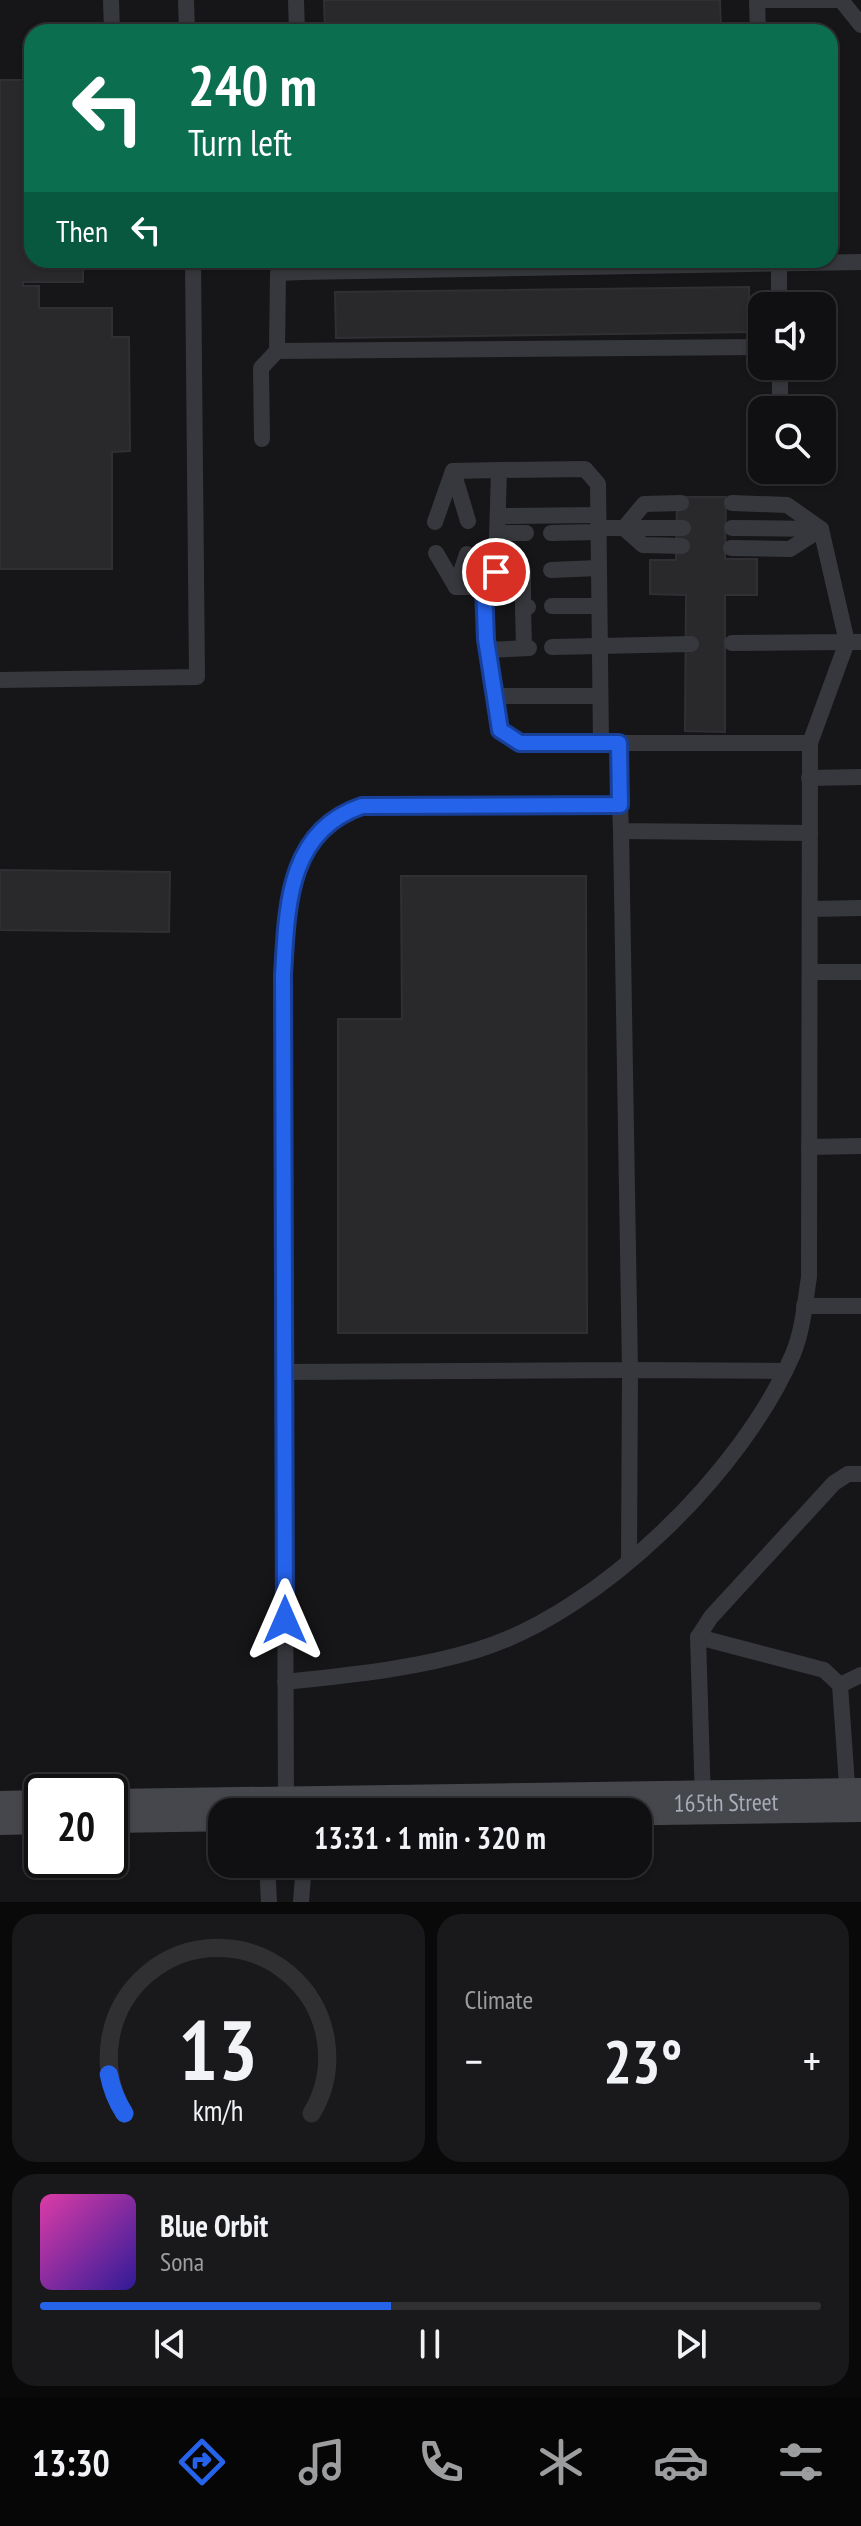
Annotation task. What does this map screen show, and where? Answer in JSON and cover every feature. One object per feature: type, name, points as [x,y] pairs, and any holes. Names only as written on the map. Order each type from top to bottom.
[{"type":"main road","name":"165th Street","points":[[652,1804],[855,1800]]},
{"type":"main road","name":"165th Street","points":[[128,1811],[208,1811]]},
{"type":"main road","points":[[0,1813],[24,1812]]},
{"type":"lane","points":[[111,0],[112,24]]},
{"type":"lane","points":[[186,0],[187,24]]},
{"type":"lane","points":[[296,0],[297,24]]},
{"type":"lane","points":[[758,24],[757,0],[841,0],[861,25]]},
{"type":"lane","points":[[838,262],[861,262]]},
{"type":"lane","points":[[0,680],[197,677],[193,268]]},
{"type":"lane","points":[[262,439],[261,368],[277,351],[278,273],[295,268]]},
{"type":"lane","points":[[769,268],[775,292]]},
{"type":"lane","points":[[277,351],[748,347]]},
{"type":"lane","points":[[453,471],[585,469],[598,484],[601,743]]},
{"type":"lane","points":[[499,470],[496,572],[484,587],[487,650],[500,730],[520,743],[810,743]]},
{"type":"lane","points":[[453,471],[468,521]]},
{"type":"lane","points":[[435,522],[453,471]]},
{"type":"lane","points":[[624,528],[644,504],[681,503]]},
{"type":"lane","points":[[285,1682],[420,1664],[479,1650],[563,1609],[629,1561],[684,1511],[748,1434],[794,1350],[809,1277],[810,743],[854,642],[821,529],[787,505],[732,503]]},
{"type":"lane","points":[[500,516],[624,528],[683,528]]},
{"type":"lane","points":[[551,533],[598,525]]},
{"type":"lane","points":[[624,528],[643,545],[682,546]]},
{"type":"lane","points":[[732,528],[821,529]]},
{"type":"lane","points":[[731,548],[790,549],[821,529]]},
{"type":"lane","points":[[499,533],[526,533]]},
{"type":"lane","points":[[436,553],[456,587]]},
{"type":"lane","points":[[456,587],[467,554]]},
{"type":"lane","points":[[551,570],[598,568]]},
{"type":"lane","points":[[487,650],[526,648],[525,571],[496,572]]},
{"type":"lane","points":[[456,587],[484,587]]},
{"type":"lane","points":[[552,606],[598,606]]},
{"type":"lane","points":[[732,643],[854,642]]},
{"type":"lane","points":[[552,647],[691,644]]},
{"type":"lane","points":[[495,696],[600,696]]},
{"type":"lane","points":[[619,743],[630,1370],[629,1561]]},
{"type":"lane","points":[[809,778],[861,777]]},
{"type":"lane","points":[[286,1798],[283,975],[287,917],[295,873],[312,842],[336,815],[362,806],[620,805]]},
{"type":"lane","points":[[621,831],[810,833]]},
{"type":"lane","points":[[810,909],[861,908]]},
{"type":"lane","points":[[810,972],[861,972]]},
{"type":"lane","points":[[809,1147],[861,1146]]},
{"type":"lane","points":[[804,1306],[861,1306]]},
{"type":"lane","points":[[284,1372],[785,1371]]},
{"type":"lane","points":[[704,1803],[698,1637],[711,1617],[834,1483],[848,1474],[861,1474]]},
{"type":"lane","points":[[698,1637],[824,1670],[840,1685],[855,1800]]},
{"type":"lane","points":[[840,1685],[861,1675]]},
{"type":"lane","points":[[268,1878],[269,1902]]},
{"type":"lane","points":[[301,1902],[303,1878]]},
{"type":"building","points":[[324,0],[720,0],[721,24],[325,24]]},
{"type":"building","points":[[0,80],[24,80],[24,268],[83,268],[83,282],[23,282],[23,286],[39,286],[39,308],[112,308],[112,337],[129,337],[130,451],[112,452],[112,569],[0,569]]},
{"type":"building","points":[[749,287],[748,332],[336,338],[335,292]]},
{"type":"building","points":[[677,497],[726,497],[725,559],[757,559],[757,595],[725,595],[725,732],[685,731],[686,595],[650,594],[650,560],[676,560]]},
{"type":"building","points":[[0,870],[170,872],[169,932],[0,930]]},
{"type":"building","points":[[401,876],[586,876],[587,1333],[338,1333],[338,1019],[402,1019]]},
{"type":"route","points":[[285,1620],[283,975],[287,917],[295,873],[312,842],[336,815],[362,806],[620,805],[619,743],[520,743],[500,730],[486,639],[484,587],[496,572]]}]
